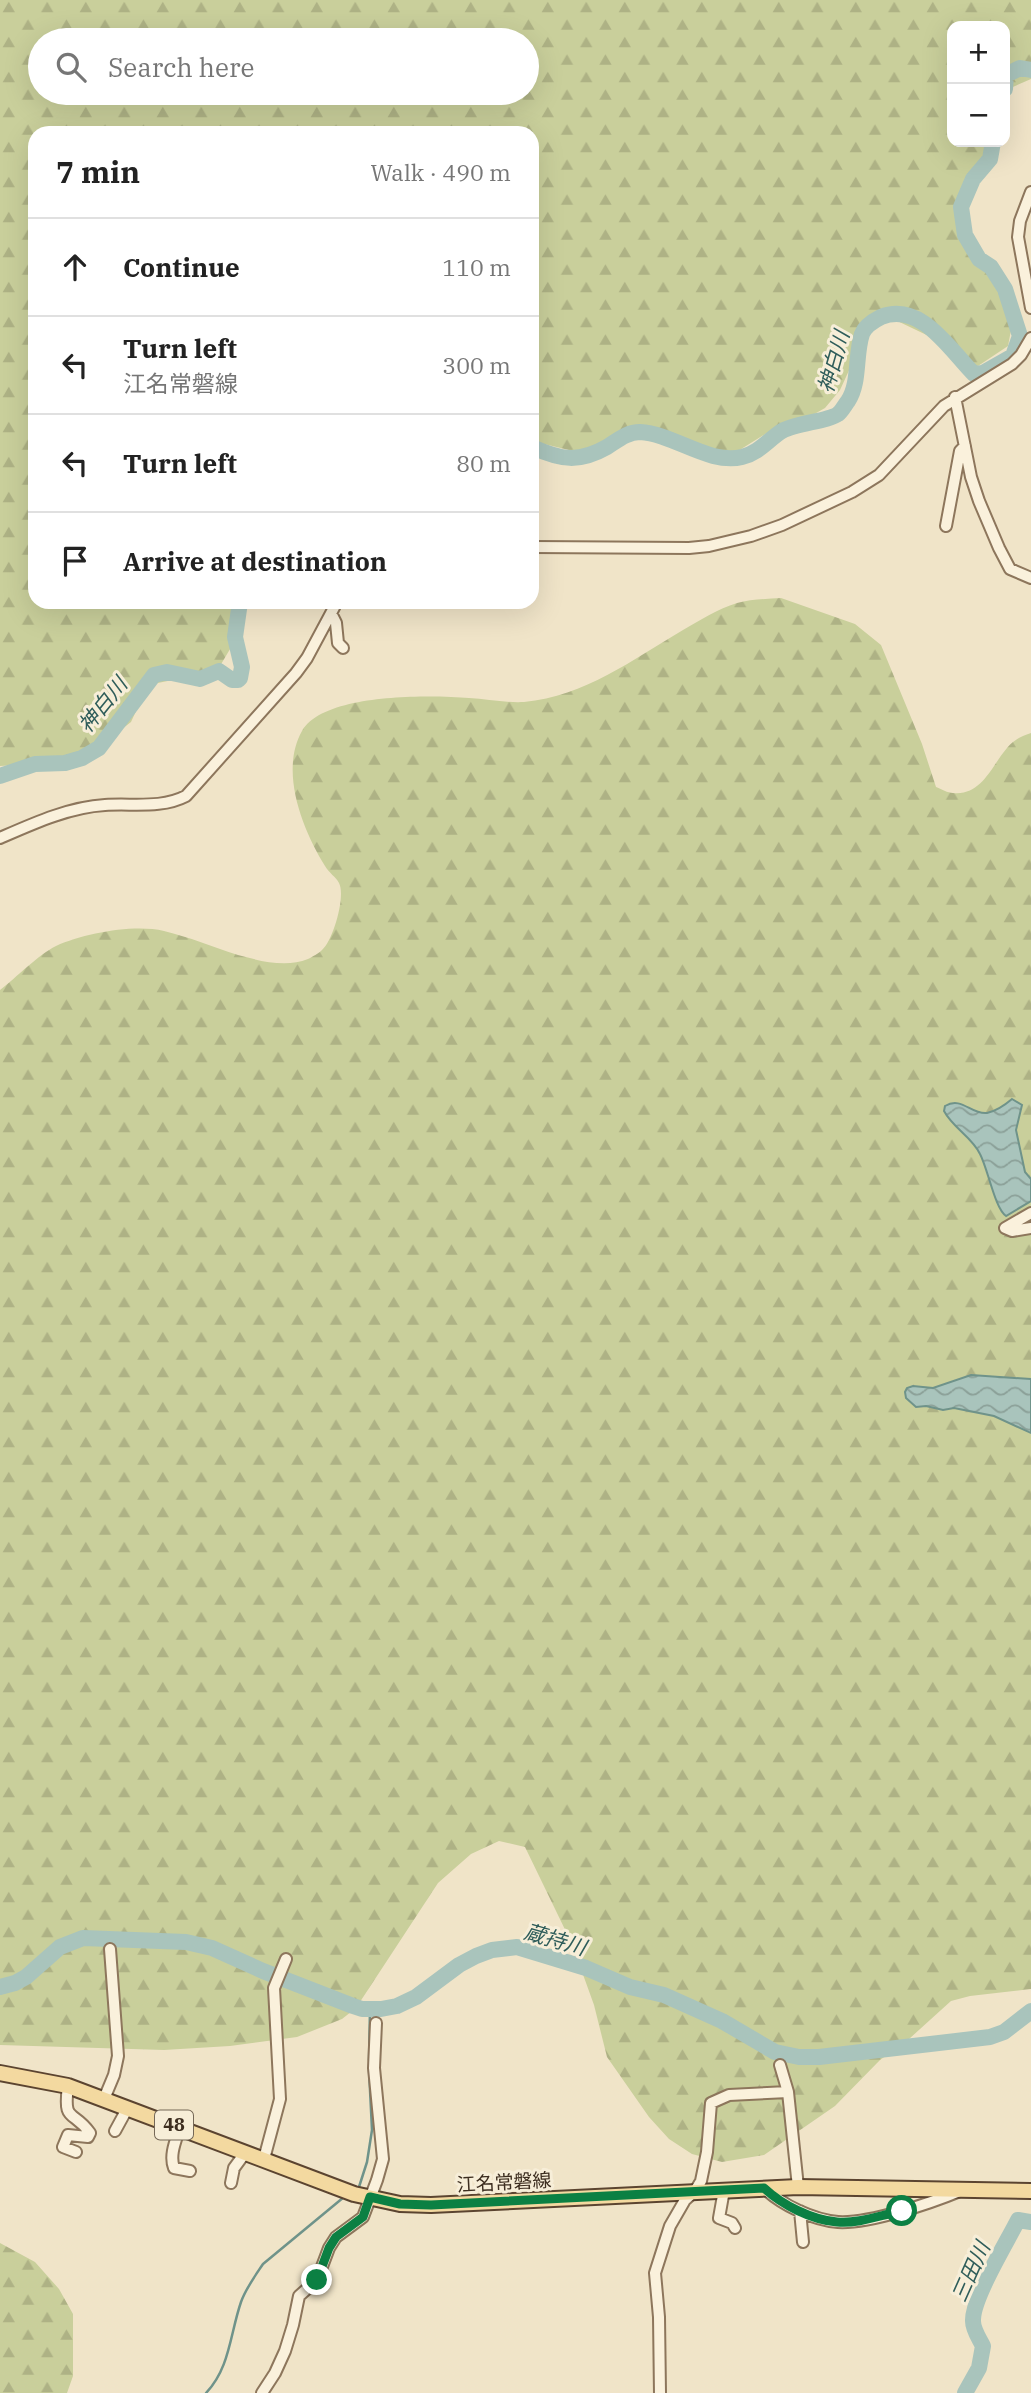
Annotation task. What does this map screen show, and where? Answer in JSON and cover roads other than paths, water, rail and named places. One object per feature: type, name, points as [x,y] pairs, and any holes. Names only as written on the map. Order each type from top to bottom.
[{"type":"main road","name":"江名常磐線","points":[[0,2073],[68,2086],[350,2192],[400,2204],[431,2205],[798,2187],[1031,2191]]},
{"type":"street","points":[[1031,192],[1020,220],[1018,237],[1031,309]]},
{"type":"street","points":[[539,547],[689,548],[751,536],[782,525],[852,492],[878,475],[932,417],[955,397],[1012,364],[1031,338]]},
{"type":"street","points":[[955,397],[979,501],[1010,569],[1031,579]]},
{"type":"street","points":[[946,526],[960,451],[965,446]]},
{"type":"street","points":[[0,838],[78,809],[104,805],[159,804],[175,802],[186,796],[296,673],[333,609]]},
{"type":"street","points":[[331,613],[336,623],[338,643],[343,649]]},
{"type":"street","points":[[1031,1213],[1005,1228],[1012,1231],[1031,1228]]},
{"type":"street","points":[[104,2099],[118,2056],[110,1949]]},
{"type":"street","points":[[264,2160],[280,2099],[274,1988],[286,1959]]},
{"type":"street","points":[[261,2393],[275,2374],[285,2351],[299,2296],[321,2273],[329,2248],[336,2237],[363,2217],[380,2171],[383,2159],[374,2068],[376,2023]]},
{"type":"street","points":[[780,2065],[788,2092],[799,2174],[798,2187]]},
{"type":"street","points":[[68,2086],[66,2110],[90,2133],[88,2137],[66,2137],[63,2147],[76,2152]]},
{"type":"street","points":[[660,2393],[659,2317],[655,2273],[670,2226],[685,2200],[701,2181],[707,2152],[711,2103],[729,2095],[788,2092]]},
{"type":"street","points":[[115,2131],[127,2109]]},
{"type":"street","points":[[180,2127],[172,2165],[174,2168],[190,2171]]},
{"type":"street","points":[[231,2183],[234,2168],[245,2153]]},
{"type":"street","points":[[764,2188],[776,2200],[800,2211],[839,2222],[857,2221],[902,2211],[963,2190]]},
{"type":"street","points":[[724,2190],[719,2218],[732,2223],[735,2228]]},
{"type":"street","points":[[800,2211],[803,2242]]},
{"type":"water","points":[[1012,1099],[1022,1105],[1016,1130],[1025,1172],[1031,1179],[1031,1201],[1006,1216],[998,1205],[977,1148],[944,1111],[945,1106],[956,1103],[987,1113]]},
{"type":"water","points":[[971,1375],[1031,1379],[1031,1433],[994,1416],[954,1408],[943,1410],[916,1407],[906,1398],[907,1388],[933,1388]]},
{"type":"waterway","name":"神白川","points":[[1005,84],[1006,75],[1020,68],[1031,70]]},
{"type":"waterway","name":"神白川","points":[[539,450],[561,457],[588,456],[627,435],[640,432],[666,438],[717,457],[748,455],[782,431],[839,413],[852,394],[863,331],[881,317],[895,314],[909,316],[934,330],[974,374],[983,373],[1013,356],[1020,336],[1005,289],[991,267],[979,259],[965,235],[961,207],[973,179],[990,159],[992,147]]},
{"type":"waterway","name":"神白川","points":[[0,776],[35,764],[65,763],[82,758],[99,748],[154,675],[167,672],[200,679],[219,671],[232,680],[238,680],[242,667],[235,637],[239,609]]},
{"type":"waterway","name":"蔵持川","points":[[0,1987],[26,1977],[60,1947],[83,1938],[186,1942],[212,1948],[353,2006],[381,2009],[397,2006],[416,1997],[459,1965],[476,1956],[492,1950],[517,1947],[586,1968],[630,1987],[664,1995],[722,2021],[775,2052],[799,2057],[990,2037],[1004,2032],[1031,2011]]},
{"type":"waterway","points":[[369,2060],[370,2009]]},
{"type":"waterway","points":[[356,2189],[367,2162],[372,2130],[369,2070]]},
{"type":"waterway","points":[[206,2393],[225,2362],[243,2297],[263,2264],[344,2197]]},
{"type":"waterway","name":"三田川","points":[[965,2393],[979,2368],[983,2346],[973,2324],[978,2299],[1018,2220],[1031,2222]]}]
